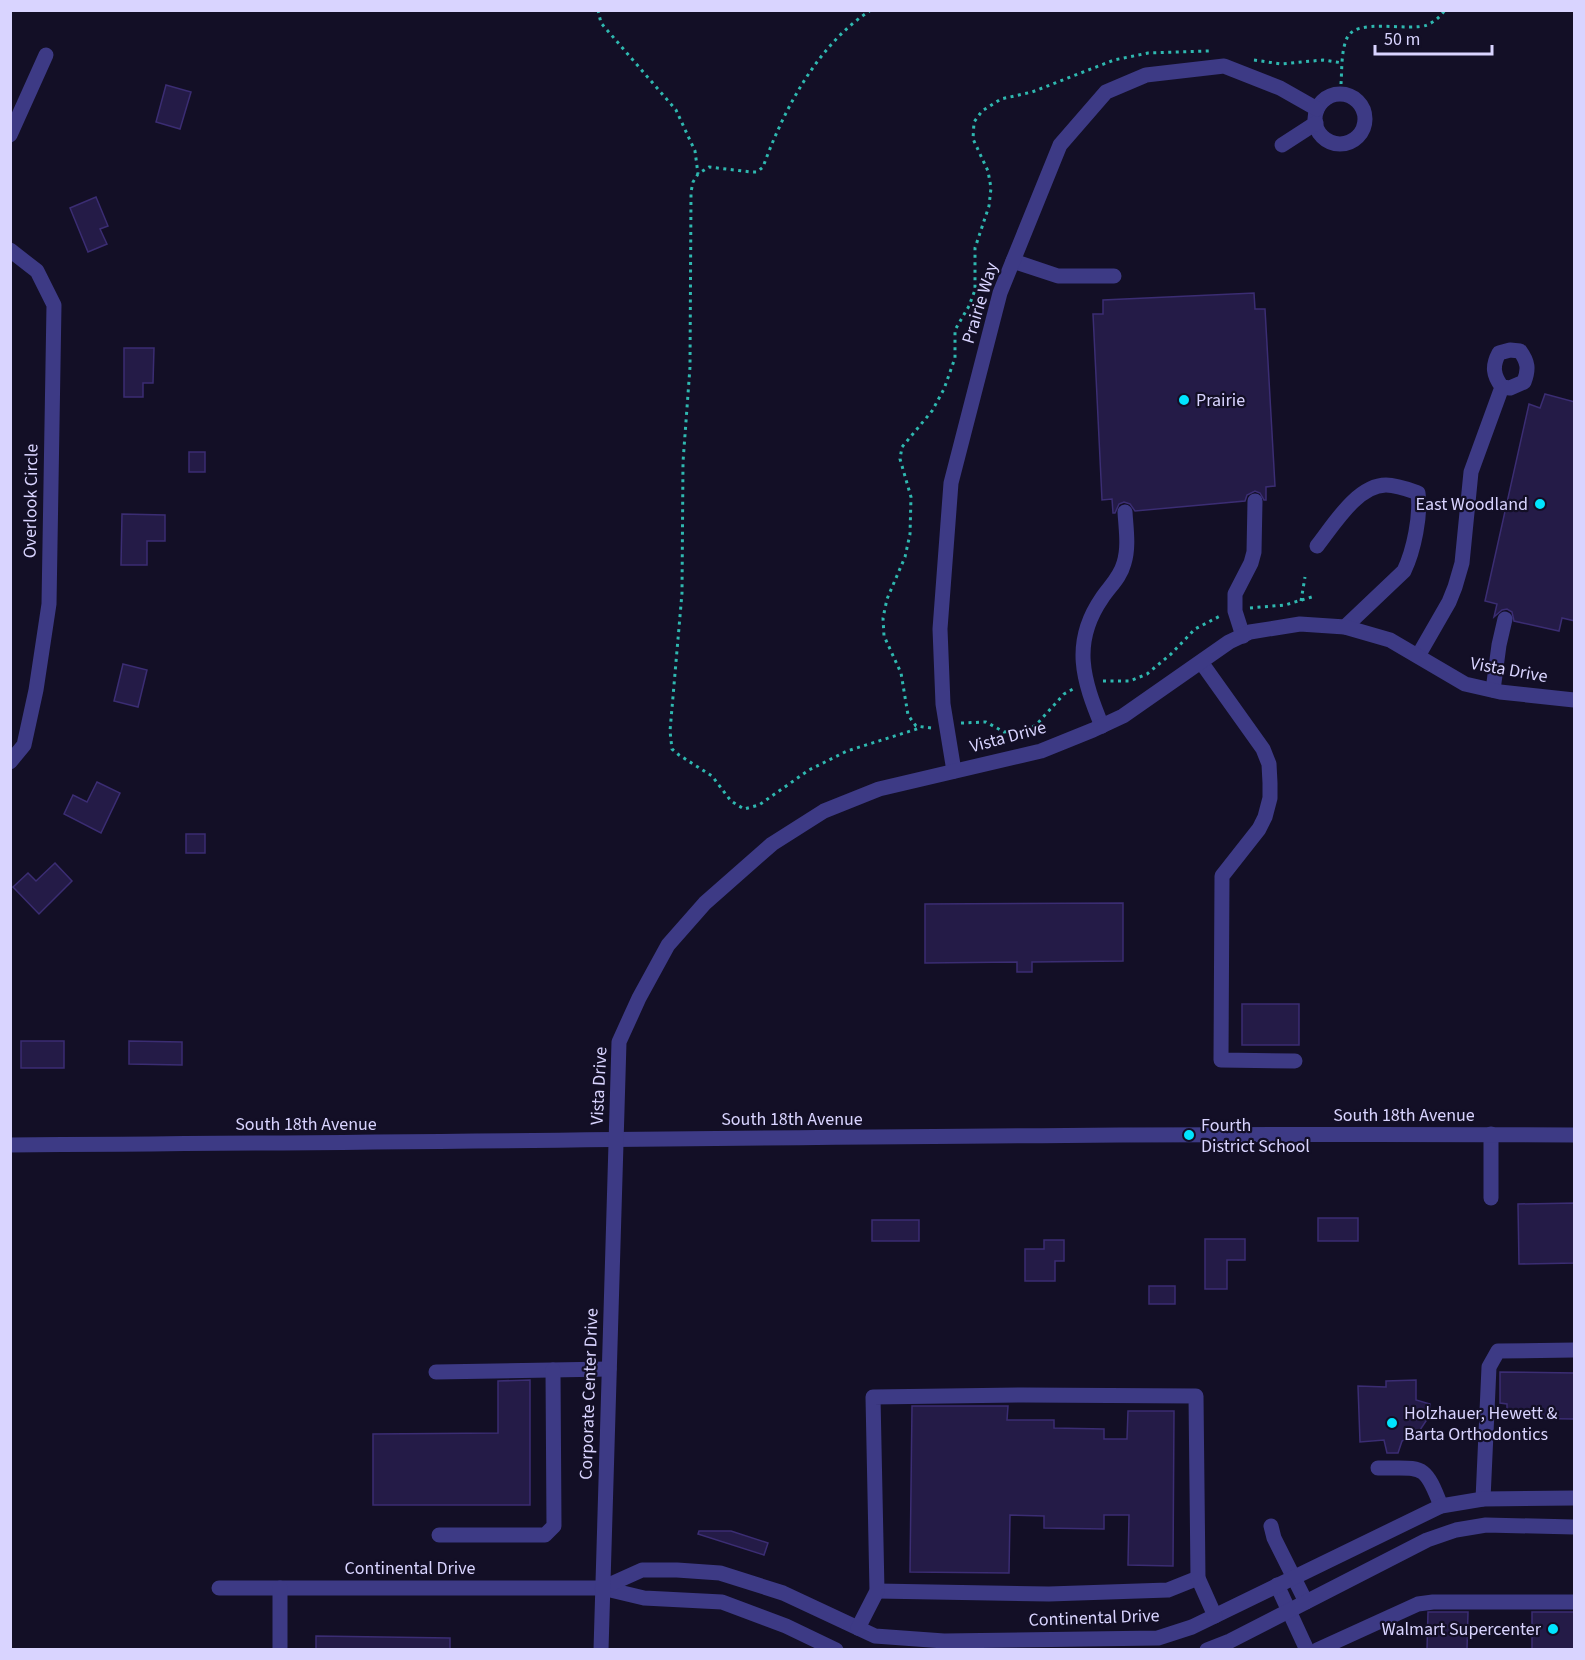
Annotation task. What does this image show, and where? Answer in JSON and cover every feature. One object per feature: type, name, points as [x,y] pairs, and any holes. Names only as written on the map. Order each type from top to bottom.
[{"type":"street","points":[[10,135],[46,55]]},
{"type":"street","name":"Prairie Way","points":[[954,771],[943,704],[940,629],[951,483],[1000,293],[1060,146],[1107,92],[1146,75],[1224,66],[1280,88],[1317,116],[1282,145]]},
{"type":"street","name":"Overlook Circle","points":[[10,250],[37,271],[54,305],[49,604],[36,690],[24,745],[10,762]]},
{"type":"street","points":[[1013,261],[1058,276],[1113,276]]},
{"type":"street","points":[[1418,656],[1449,602],[1462,563],[1471,472],[1502,387]]},
{"type":"street","points":[[1317,546],[1353,500],[1371,489],[1384,485],[1401,487],[1418,493],[1420,509],[1409,561],[1404,571],[1345,627]]},
{"type":"street","points":[[1243,636],[1235,611],[1235,594],[1251,563],[1254,552],[1255,501]]},
{"type":"street","points":[[1102,726],[1086,684],[1082,664],[1083,646],[1087,627],[1093,614],[1120,575],[1125,561],[1127,548],[1125,512]]},
{"type":"street","points":[[1493,690],[1505,619]]},
{"type":"street","name":"Vista Drive","points":[[616,1139],[619,1042],[639,998],[668,945],[705,903],[772,844],[824,811],[879,789],[1041,751],[1102,726],[1146,701],[1229,642],[1250,632],[1300,624],[1345,627],[1390,640],[1464,684],[1493,690],[1575,700]]},
{"type":"street","points":[[1201,662],[1263,749],[1269,764],[1270,783],[1270,798],[1260,829],[1222,876],[1221,1060],[1295,1061]]},
{"type":"street","points":[[1491,1134],[1491,1198]]},
{"type":"street","name":"South 18th Avenue","points":[[10,1145],[322,1144],[616,1139],[1575,1135]]},
{"type":"street","name":"Corporate Center Drive","points":[[600,1650],[616,1139]]},
{"type":"street","points":[[1483,1498],[1490,1367],[1498,1351],[1575,1350]]},
{"type":"street","points":[[436,1372],[609,1369]]},
{"type":"street","points":[[439,1535],[546,1535],[554,1526],[553,1370]]},
{"type":"street","points":[[858,1628],[877,1591],[873,1397],[1196,1395],[1198,1578],[1215,1616]]},
{"type":"street","points":[[1378,1468],[1422,1471],[1429,1476],[1441,1506]]},
{"type":"street","name":"Continental Drive","points":[[602,1588],[642,1570],[720,1573],[783,1593],[875,1636],[1049,1645],[1158,1638],[1192,1627],[1441,1506],[1483,1498],[1575,1498]]},
{"type":"street","points":[[1207,1650],[1230,1641],[1427,1540],[1456,1530],[1486,1525],[1575,1527]]},
{"type":"street","points":[[1271,1526],[1274,1538],[1306,1602]]},
{"type":"street","points":[[877,1591],[1049,1594],[1168,1590],[1198,1578]]},
{"type":"street","points":[[1277,1586],[1306,1650]]},
{"type":"street","name":"Continental Drive","points":[[219,1588],[602,1588],[644,1598],[722,1602],[786,1626],[815,1645],[836,1650]]},
{"type":"street","points":[[280,1588],[280,1650]]},
{"type":"street","points":[[1317,1650],[1418,1604],[1433,1602],[1575,1602]]},
{"type":"path","points":[[598,10],[602,23],[676,110],[695,151],[698,174]]},
{"type":"path","points":[[871,10],[845,31],[816,65],[788,111],[763,166],[757,172],[709,167],[698,174],[693,182],[691,192],[690,368],[683,462],[682,593],[670,731],[672,749],[679,756],[712,776],[731,801],[744,809],[768,799],[809,770],[847,751],[922,727]]},
{"type":"path","points":[[1341,84],[1347,37],[1356,29],[1425,26],[1445,10]]},
{"type":"path","points":[[1218,53],[1187,51],[1140,54],[1114,60],[1022,96],[1001,99],[982,111],[974,122],[973,139],[988,171],[991,188],[989,206],[975,248],[975,290],[969,306],[954,330],[955,358],[944,389],[932,411],[902,447],[900,459],[910,497],[909,534],[904,557],[887,599],[884,636],[901,673],[908,715],[913,724],[922,727],[986,722],[1004,732],[1027,730],[1041,721],[1069,690],[1106,680],[1137,679],[1166,658],[1195,629],[1212,619],[1235,611],[1301,601],[1315,596]]},
{"type":"path","points":[[1251,59],[1281,64],[1323,60],[1343,63]]},
{"type":"path","points":[[1301,601],[1305,578]]},
{"type":"building","points":[[166,85],[191,92],[180,129],[156,122]]},
{"type":"building","points":[[96,197],[108,226],[100,229],[107,244],[88,252],[70,208]]},
{"type":"building","name":"Prairie","points":[[1254,293],[1255,309],[1265,309],[1275,486],[1266,487],[1266,500],[1255,491],[1247,495],[1245,501],[1135,511],[1130,504],[1124,502],[1119,504],[1113,513],[1112,499],[1102,500],[1093,314],[1103,314],[1103,300]]},
{"type":"building","points":[[124,348],[154,348],[153,383],[143,383],[143,397],[124,397]]},
{"type":"building","name":"East Woodland","points":[[1545,394],[1575,402],[1575,621],[1562,618],[1559,631],[1514,621],[1512,612],[1507,609],[1494,617],[1497,604],[1485,601],[1529,404],[1540,408]]},
{"type":"building","points":[[189,452],[205,452],[205,472],[189,472]]},
{"type":"building","points":[[122,514],[165,515],[165,541],[147,541],[147,565],[121,565]]},
{"type":"building","points":[[123,664],[147,670],[138,707],[114,701]]},
{"type":"building","points":[[97,782],[120,793],[101,833],[64,814],[73,795],[87,802]]},
{"type":"building","points":[[186,834],[205,834],[205,853],[186,853]]},
{"type":"building","points":[[55,863],[72,881],[39,914],[13,887],[28,873],[36,881]]},
{"type":"building","points":[[1123,903],[1123,961],[1032,962],[1032,972],[1017,972],[1017,962],[925,963],[925,904]]},
{"type":"building","points":[[1242,1004],[1299,1004],[1299,1045],[1242,1045]]},
{"type":"building","points":[[21,1041],[64,1041],[64,1068],[21,1068]]},
{"type":"building","points":[[129,1041],[182,1042],[182,1065],[129,1064]]},
{"type":"building","points":[[1575,1203],[1575,1263],[1519,1264],[1518,1204]]},
{"type":"building","points":[[1318,1218],[1358,1218],[1358,1241],[1318,1241]]},
{"type":"building","points":[[872,1220],[919,1220],[919,1241],[872,1241]]},
{"type":"building","points":[[1205,1239],[1245,1239],[1245,1260],[1227,1260],[1227,1289],[1205,1289]]},
{"type":"building","points":[[1044,1240],[1064,1240],[1064,1261],[1055,1261],[1055,1281],[1025,1281],[1025,1249],[1044,1249]]},
{"type":"building","points":[[1149,1286],[1175,1286],[1175,1304],[1149,1304]]},
{"type":"building","points":[[1500,1372],[1575,1373],[1574,1419],[1507,1418],[1507,1404],[1500,1403]]},
{"type":"building","points":[[530,1380],[530,1505],[373,1505],[373,1434],[498,1433],[498,1381]]},
{"type":"building","name":"Holzhauer, Hewett & Barta Orthodontics","points":[[1416,1380],[1416,1400],[1430,1404],[1430,1415],[1420,1430],[1402,1441],[1398,1453],[1387,1453],[1384,1440],[1360,1442],[1358,1386],[1386,1387],[1386,1381]]},
{"type":"building","points":[[912,1406],[1008,1406],[1007,1420],[1054,1420],[1054,1428],[1104,1429],[1104,1439],[1127,1439],[1128,1411],[1174,1411],[1173,1566],[1128,1565],[1129,1515],[1104,1515],[1104,1529],[1044,1528],[1044,1516],[1010,1515],[1009,1573],[910,1572]]},
{"type":"building","points":[[699,1531],[731,1531],[768,1543],[764,1555],[698,1534]]},
{"type":"building","name":"Walmart Supercenter","points":[[1428,1612],[1468,1612],[1467,1650],[1427,1650]]},
{"type":"building","name":"Walmart Supercenter","points":[[1532,1612],[1575,1612],[1575,1650],[1532,1650]]},
{"type":"building","points":[[316,1636],[450,1638],[450,1650],[316,1650]]},
{"type":"place","name":"Prairie","points":[[1184,400]]},
{"type":"place","name":"East Woodland","points":[[1540,504]]},
{"type":"place","name":"Fourth District School","points":[[1189,1135]]},
{"type":"place","name":"Holzhauer, Hewett & Barta Orthodontics","points":[[1392,1423]]},
{"type":"place","name":"Walmart Supercenter","points":[[1553,1629]]}]
